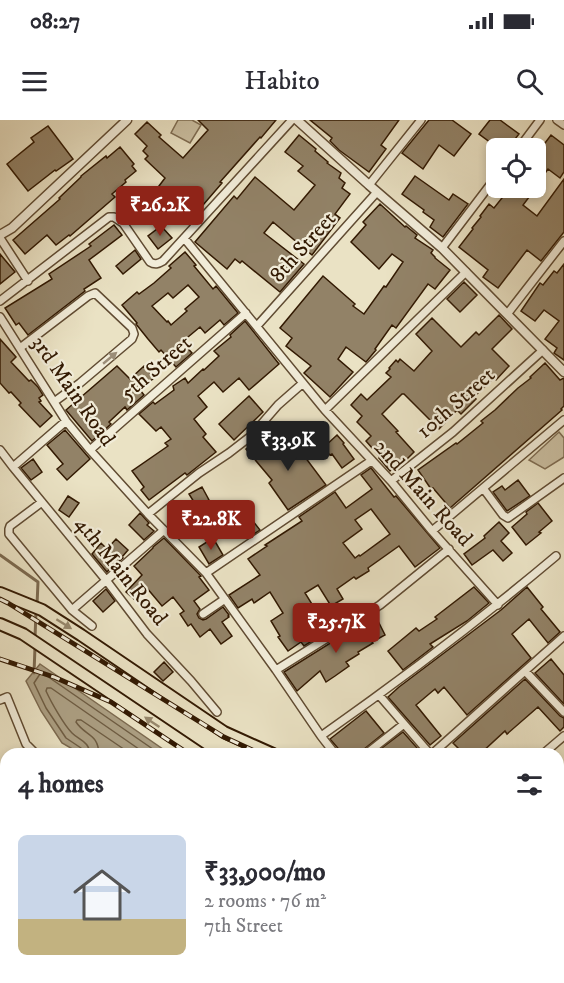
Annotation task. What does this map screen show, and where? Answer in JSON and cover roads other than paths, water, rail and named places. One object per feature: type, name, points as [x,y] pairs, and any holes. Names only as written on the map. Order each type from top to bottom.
[{"type":"main road","points":[[0,593],[42,610],[224,732],[260,748]]},
{"type":"main road","points":[[0,624],[23,634],[192,748]]},
{"type":"street","points":[[28,281],[0,237],[128,120]]},
{"type":"street","points":[[0,301],[109,217],[119,219],[148,260],[153,264],[163,261],[292,120]]},
{"type":"street","points":[[297,120],[442,248],[564,372]]},
{"type":"street","points":[[369,185],[421,120]]},
{"type":"street","points":[[526,138],[540,120]]},
{"type":"street","points":[[557,120],[564,125]]},
{"type":"street","points":[[442,248],[486,190]]},
{"type":"street","name":"8th Street","points":[[257,326],[377,192]]},
{"type":"street","name":"2nd Main Road","points":[[184,238],[325,410],[391,481],[498,605]]},
{"type":"street","points":[[508,313],[564,242]]},
{"type":"street","points":[[325,410],[466,272]]},
{"type":"street","points":[[20,348],[95,293],[132,328],[134,334],[132,339],[54,402]]},
{"type":"street","name":"5th Street","points":[[90,450],[246,313]]},
{"type":"street","name":"3rd Main Road","points":[[0,317],[66,421],[148,514],[206,573],[330,748]]},
{"type":"street","name":"10th Street","points":[[391,481],[453,432],[543,350]]},
{"type":"street","points":[[148,514],[199,472],[251,436],[278,405],[303,383]]},
{"type":"street","points":[[432,531],[564,420]]},
{"type":"street","points":[[13,467],[66,421]]},
{"type":"street","name":"4th Main Road","points":[[0,450],[147,634],[217,712]]},
{"type":"street","points":[[206,573],[371,461]]},
{"type":"street","points":[[483,488],[503,515],[508,518],[564,478]]},
{"type":"street","points":[[42,502],[10,526],[9,534],[72,610],[92,626]]},
{"type":"street","points":[[72,610],[164,530]]},
{"type":"street","points":[[276,670],[380,605],[449,549]]},
{"type":"street","points":[[321,736],[498,605],[556,556]]},
{"type":"street","points":[[203,614],[225,599]]},
{"type":"street","points":[[435,748],[564,636]]},
{"type":"street","points":[[525,671],[564,712]]},
{"type":"street","points":[[379,695],[425,748]]},
{"type":"street","points":[[0,700],[7,697],[26,744],[30,748]]},
{"type":"street","points":[[374,748],[404,724]]},
{"type":"street","points":[[550,748],[564,736]]},
{"type":"water","points":[[40,664],[161,748],[71,748],[62,743],[41,711],[26,681]]},
{"type":"waterway","points":[[0,555],[38,582],[37,605]]},
{"type":"waterway","points":[[35,638],[36,611]]},
{"type":"waterway","points":[[34,673],[35,647]]},
{"type":"railway","points":[[0,599],[224,737],[248,748]]},
{"type":"railway","points":[[0,659],[54,677],[111,702],[180,748]]}]
